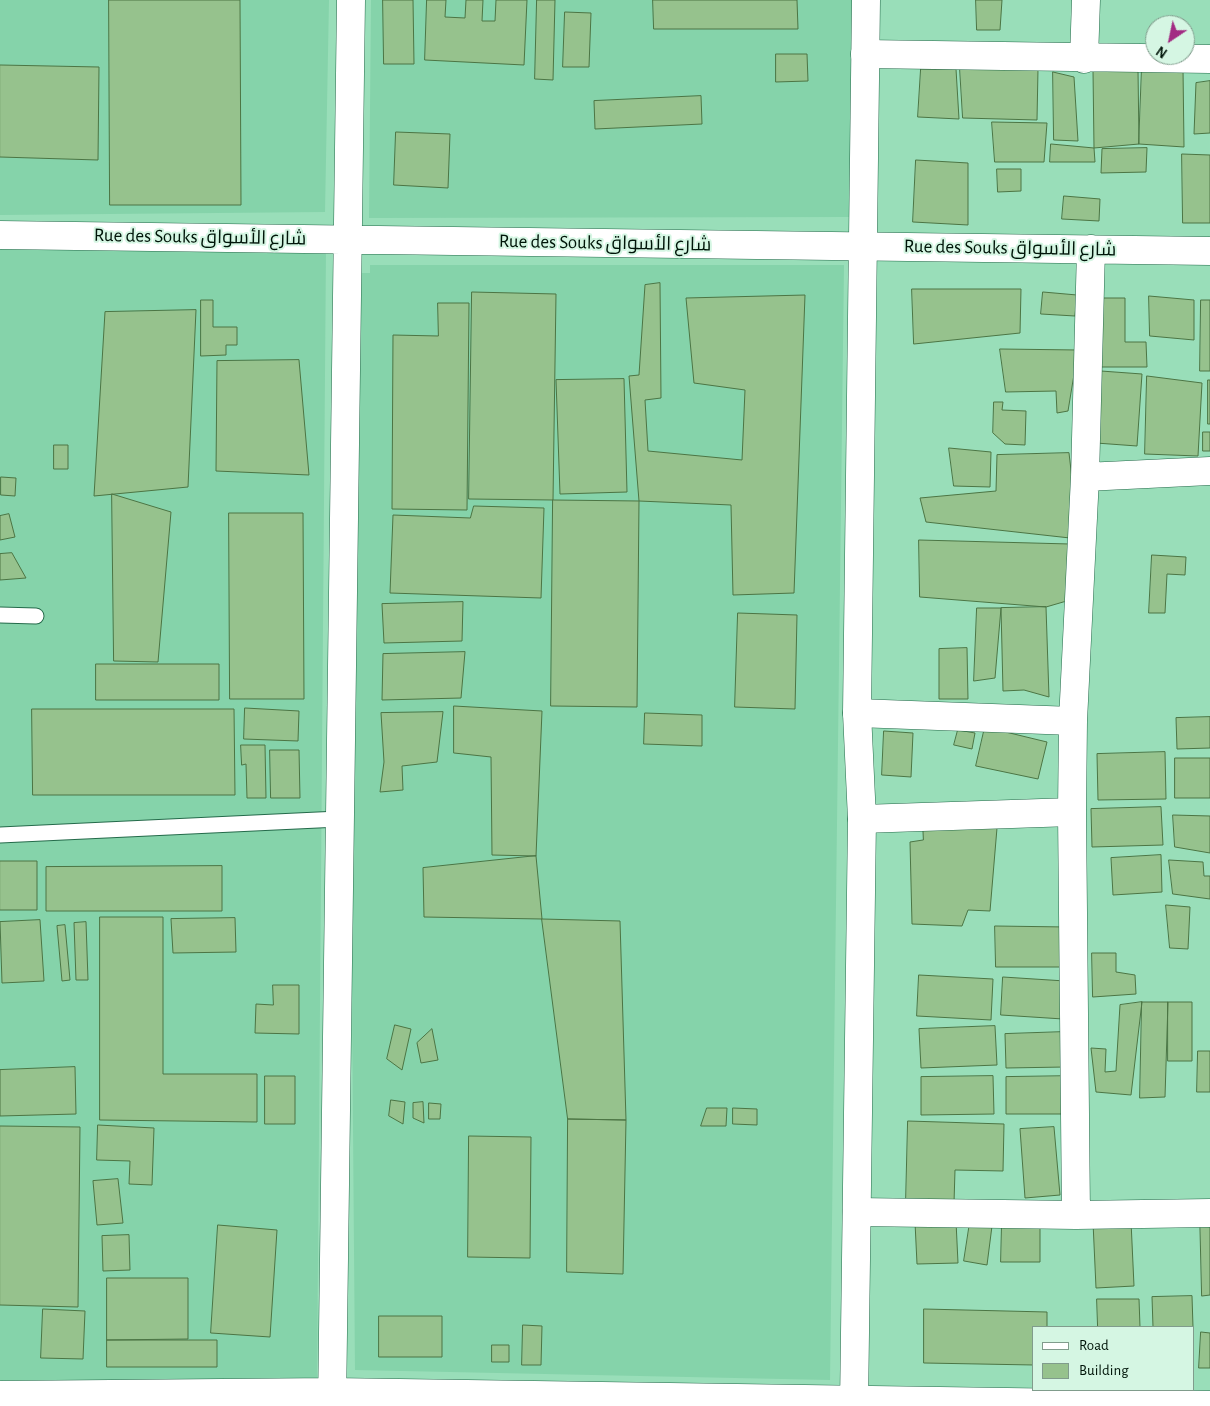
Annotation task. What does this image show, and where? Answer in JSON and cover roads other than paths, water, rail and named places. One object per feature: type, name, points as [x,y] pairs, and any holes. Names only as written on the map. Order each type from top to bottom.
[{"type":"street","points":[[332,1399],[346,239],[351,0]]},
{"type":"street","points":[[854,1403],[862,819],[857,714],[866,0]]},
{"type":"street","points":[[1084,59],[1086,0]]},
{"type":"street","points":[[865,54],[1084,59],[1210,59]]},
{"type":"street","name":"Rue des Souks شارع الأسواق","points":[[0,235],[1210,251]]},
{"type":"street","points":[[1076,1215],[1072,812],[1073,721],[1085,477],[1090,249]]},
{"type":"street","points":[[1085,477],[1210,471]]},
{"type":"street","points":[[857,714],[1073,721]]},
{"type":"street","points":[[862,819],[1072,812]]},
{"type":"street","points":[[857,1212],[1076,1215],[1210,1212]]},
{"type":"street","points":[[0,1395],[1210,1405]]},
{"type":"lane","points":[[0,615],[36,616]]},
{"type":"lane","points":[[0,835],[339,819]]}]
